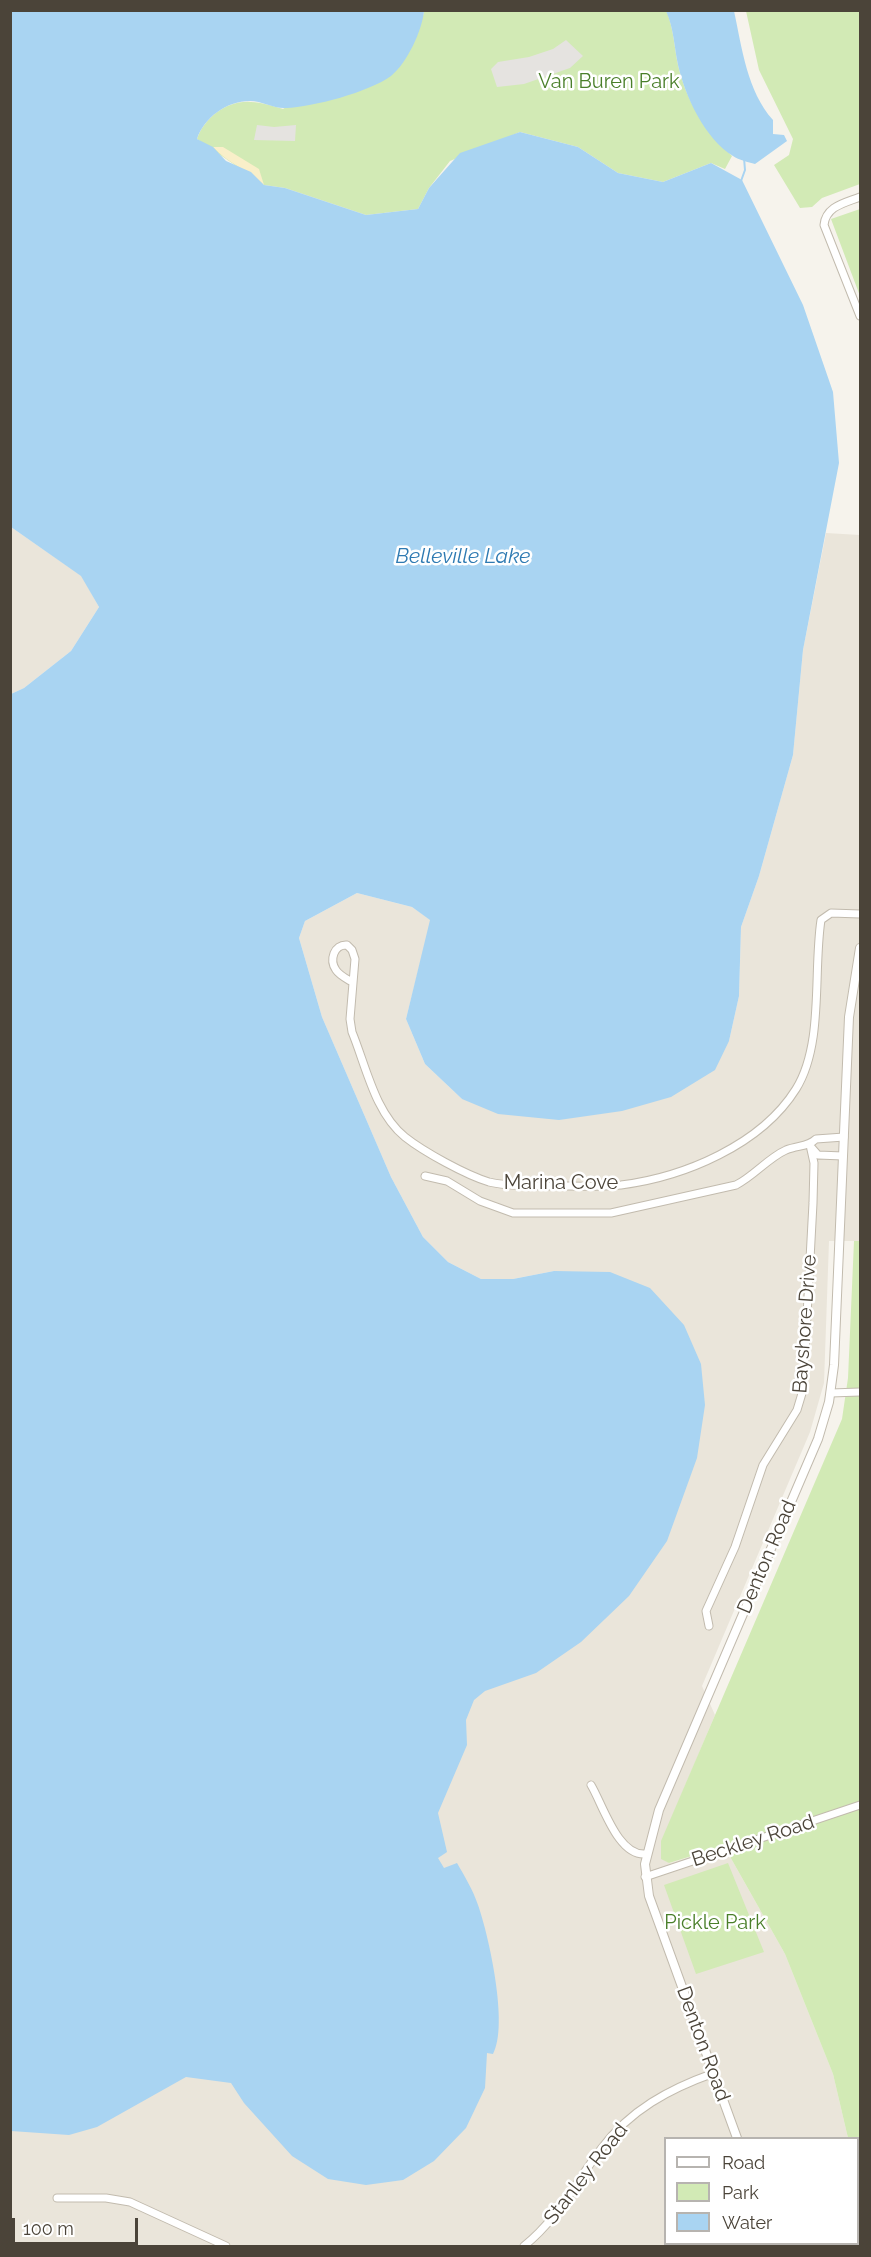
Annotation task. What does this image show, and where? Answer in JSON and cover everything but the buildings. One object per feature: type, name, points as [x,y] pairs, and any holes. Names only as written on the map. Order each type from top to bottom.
[{"type":"street","points":[[861,197],[834,207],[826,215],[824,225],[861,316]]},
{"type":"street","name":"Marina Cove","points":[[352,982],[336,971],[333,962],[337,948],[341,945],[347,945],[352,950],[355,959],[352,982],[352,1032],[381,1106],[406,1138],[488,1181],[538,1185],[623,1185],[667,1175],[709,1159],[758,1130],[782,1108],[797,1086],[809,1056],[821,920],[831,913],[861,914]]},
{"type":"street","name":"Denton Road","points":[[736,2137],[653,1906],[645,1877],[646,1854],[659,1810],[818,1439],[831,1393],[849,1017],[861,948]]},
{"type":"street","points":[[425,1176],[447,1181],[480,1201],[513,1212],[611,1213],[736,1185],[752,1177],[785,1151],[810,1145],[816,1139],[844,1137]]},
{"type":"street","points":[[810,1145],[818,1155],[843,1156]]},
{"type":"street","name":"Bayshore Drive","points":[[709,1626],[706,1611],[735,1547],[763,1465],[796,1410],[803,1390],[813,1203],[814,1163],[810,1145]]},
{"type":"street","points":[[831,1393],[861,1392]]},
{"type":"street","points":[[591,1785],[623,1846],[635,1854],[646,1854]]},
{"type":"street","name":"Beckley Road","points":[[645,1877],[861,1805]]},
{"type":"street","name":"Stanley Road","points":[[524,2247],[557,2215],[600,2151],[626,2121],[666,2092],[714,2073]]},
{"type":"street","points":[[57,2198],[106,2198],[130,2202],[226,2247]]},
{"type":"shaded area","points":[[566,40],[583,56],[570,68],[524,84],[497,87],[491,69],[498,62],[529,57],[553,49]]},
{"type":"shaded area","points":[[257,125],[274,127],[296,125],[295,141],[254,140]]},
{"type":"shaded area","points":[[11,527],[82,576],[99,607],[71,651],[24,688],[11,694]]},
{"type":"shaded area","points":[[826,533],[860,535],[860,1241],[829,1241],[824,1383],[810,1432],[702,1686],[715,1715],[662,1841],[661,1858],[670,1863],[724,1846],[785,1954],[833,2074],[848,2137],[664,2137],[664,2245],[859,2245],[859,2190],[860,2246],[11,2246],[10,2091],[392,1897],[554,1271],[513,1279],[481,1279],[448,1262],[423,1237],[391,1177],[322,1017],[299,938],[305,921],[357,893],[412,907],[431,920],[406,1019],[425,1064],[462,1099],[729,1041],[739,996],[741,927],[759,876],[793,755],[803,650]]},
{"type":"green space","name":"Van Buren Park","points":[[666,10],[686,92],[705,125],[732,156],[725,169],[711,163],[663,182],[618,173],[578,147],[520,132],[450,161],[429,188],[418,209],[366,215],[285,188],[264,185],[197,139],[200,131],[211,118],[233,104],[255,102],[283,109],[423,16],[424,11]]},
{"type":"green space","points":[[746,11],[860,11],[860,184],[822,198],[812,207],[800,208],[774,165],[789,155],[793,139],[759,70]]},
{"type":"green space","points":[[860,209],[860,296],[831,219]]},
{"type":"green space","points":[[854,1241],[860,1241],[860,2196],[859,2137],[848,2137],[833,2074],[785,1954],[724,1846],[669,1863],[661,1859],[661,1841],[842,1419],[848,1378]]},
{"type":"green space","name":"Pickle Park","points":[[728,1863],[764,1952],[696,1974],[664,1885]]},
{"type":"sand","points":[[213,147],[223,147],[259,169],[264,185],[225,158]]},
{"type":"water","name":"Belleville Lake","points":[[10,11],[424,11],[420,28],[408,55],[391,76],[381,82],[340,98],[297,107],[282,108],[250,101],[233,104],[217,112],[205,124],[197,139],[213,147],[226,161],[251,172],[264,185],[285,188],[366,215],[418,209],[429,188],[460,153],[520,132],[578,147],[618,173],[663,182],[711,163],[742,180],[803,305],[833,392],[839,463],[803,650],[793,755],[759,876],[741,927],[739,996],[729,1041],[715,1070],[671,1097],[622,1111],[559,1120],[498,1114],[462,1099],[425,1064],[406,1019],[430,920],[412,907],[357,893],[305,921],[299,938],[322,1017],[391,1177],[423,1237],[448,1262],[481,1279],[513,1279],[554,1271],[610,1272],[650,1288],[684,1325],[701,1364],[705,1405],[697,1458],[667,1541],[629,1596],[581,1642],[536,1673],[485,1691],[474,1700],[466,1720],[467,1745],[438,1813],[447,1852],[438,1858],[444,1868],[457,1863],[478,1905],[496,1981],[499,2023],[497,2041],[493,2054],[487,2053],[485,2088],[466,2128],[434,2161],[403,2180],[366,2185],[328,2179],[292,2156],[244,2103],[231,2083],[186,2077],[97,2127],[69,2135],[11,2131],[11,694],[24,688],[71,651],[99,607],[81,576],[11,527]]},
{"type":"water","points":[[666,11],[734,11],[751,83],[764,109],[773,120],[773,134],[784,135],[787,141],[755,164],[733,156],[714,139],[691,103],[681,77]]},
{"type":"waterway","points":[[741,181],[745,170],[744,158]]}]
